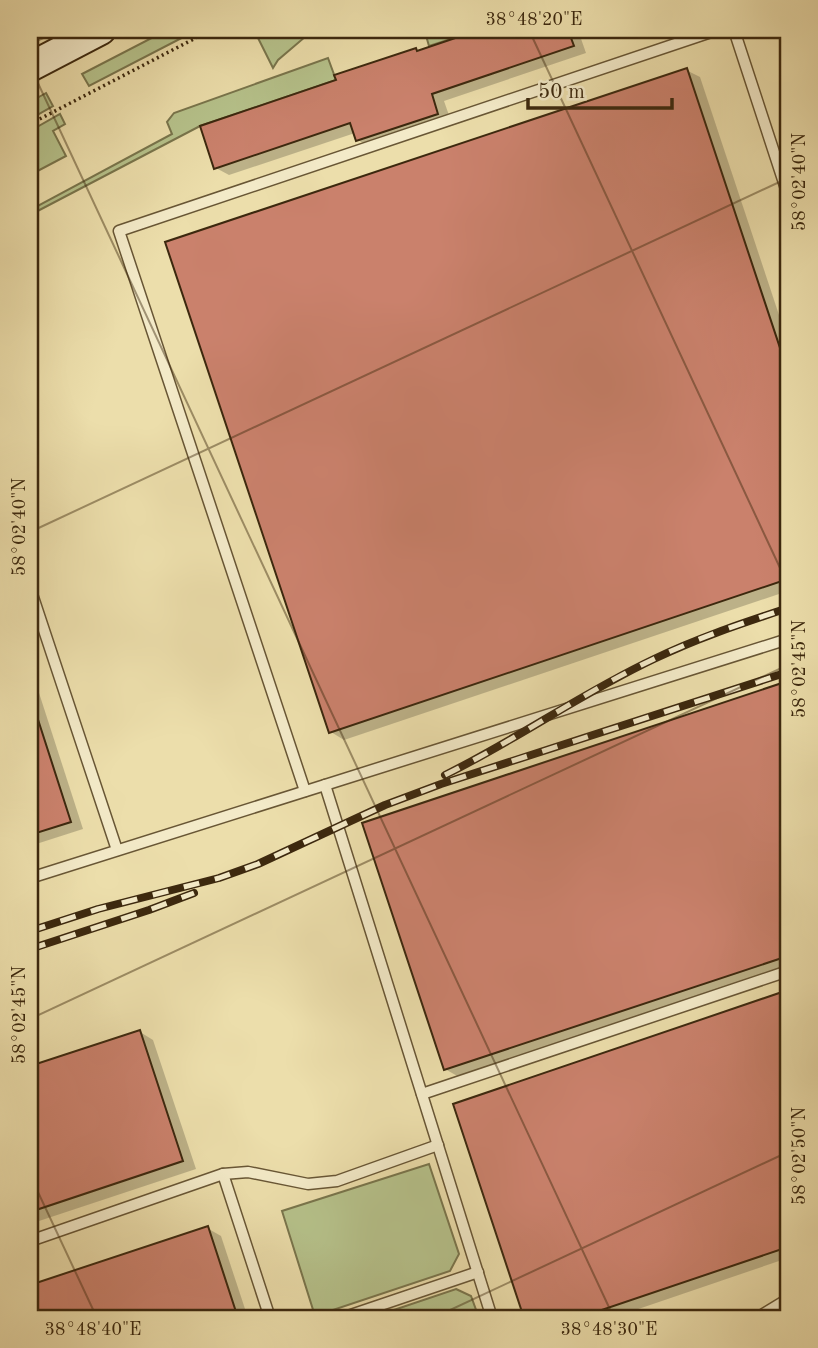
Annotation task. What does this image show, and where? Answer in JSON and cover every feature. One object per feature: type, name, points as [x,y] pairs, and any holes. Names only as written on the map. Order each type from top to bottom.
[{"type":"main road","points":[[30,67],[101,30]]},
{"type":"lane","points":[[306,791],[119,231],[717,30]]},
{"type":"lane","points":[[734,30],[788,195]]},
{"type":"lane","points":[[30,588],[117,850]]},
{"type":"lane","points":[[30,878],[788,639]]},
{"type":"lane","points":[[325,785],[492,1318]]},
{"type":"lane","points":[[422,1094],[788,971]]},
{"type":"lane","points":[[30,1241],[223,1174],[248,1172],[308,1184],[337,1181],[438,1145]]},
{"type":"lane","points":[[223,1174],[270,1318]]},
{"type":"lane","points":[[342,1318],[478,1272]]},
{"type":"lane","points":[[757,1318],[788,1299]]},
{"type":"path","points":[[30,124],[211,30]]},
{"type":"path","points":[[304,30],[310,33]]},
{"type":"green space","points":[[167,30],[197,30],[89,86],[82,74]]},
{"type":"green space","points":[[254,30],[293,30],[305,37],[278,60],[273,68]]},
{"type":"green space","points":[[426,30],[479,30],[429,46]]},
{"type":"green space","points":[[328,58],[336,80],[200,126],[30,215],[30,210],[172,134],[167,122],[174,113]]},
{"type":"green space","points":[[46,93],[53,106],[30,119],[30,102]]},
{"type":"green space","points":[[60,114],[65,124],[53,131],[66,156],[30,175],[30,131]]},
{"type":"green space","points":[[429,1164],[459,1254],[450,1271],[315,1316],[282,1211]]},
{"type":"green space","points":[[456,1289],[471,1296],[479,1318],[370,1318]]},
{"type":"building","points":[[479,30],[568,30],[574,46],[432,94],[438,114],[356,141],[350,123],[214,169],[200,126],[336,80],[334,75]]},
{"type":"building","points":[[687,68],[788,372],[788,579],[329,733],[165,242]]},
{"type":"building","points":[[788,681],[788,956],[444,1070],[362,823]]},
{"type":"building","points":[[33,704],[71,822],[30,835],[30,705]]},
{"type":"building","points":[[788,990],[788,1247],[578,1318],[524,1318],[453,1104]]},
{"type":"building","points":[[140,1030],[183,1161],[30,1212],[30,1066]]},
{"type":"building","points":[[208,1226],[238,1318],[30,1318],[30,1285]]},
{"type":"railway","points":[[445,775],[654,659],[737,625],[788,608]]},
{"type":"railway","points":[[30,931],[98,909],[219,878],[258,864],[385,805],[441,784],[788,672]]},
{"type":"railway","points":[[30,949],[194,893]]}]
